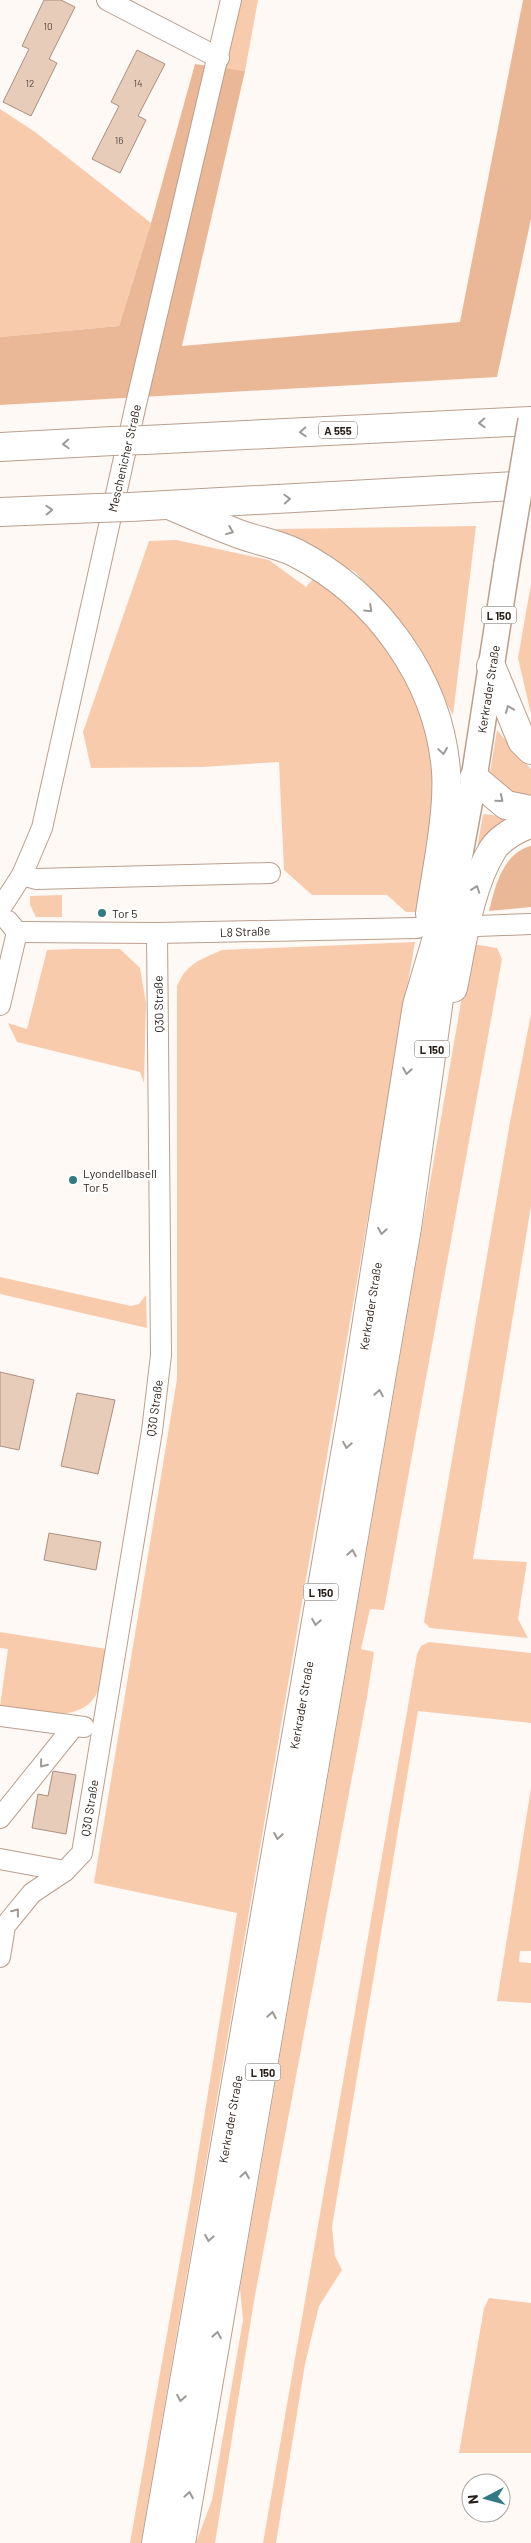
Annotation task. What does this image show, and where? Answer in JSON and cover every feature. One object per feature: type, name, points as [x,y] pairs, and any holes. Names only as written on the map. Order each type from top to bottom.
[{"type":"highway","name":"A 555","points":[[0,447],[531,420]]},
{"type":"highway","points":[[0,512],[169,506],[531,485]]},
{"type":"highway","points":[[447,490],[531,494]]},
{"type":"highway","points":[[169,506],[240,535],[296,553],[321,569],[344,585],[382,621],[404,649],[421,680],[433,710],[442,742],[446,795],[417,1005]]},
{"type":"highway","points":[[491,666],[522,740],[531,750]]},
{"type":"highway","points":[[474,778],[506,805],[531,810]]},
{"type":"highway","points":[[407,1228],[453,987],[475,888],[494,848],[521,826],[531,824]]},
{"type":"highway","name":"Kerkrader Straße","points":[[156,2543],[355,1397],[417,1005],[457,870]]},
{"type":"highway","name":"Kerkrader Straße","points":[[181,2543],[407,1228],[457,870]]},
{"type":"main road","name":"Kerkrader Straße","points":[[457,870],[474,778],[531,420]]},
{"type":"street","points":[[108,0],[219,58]]},
{"type":"street","name":"Meschenicher Straße","points":[[0,910],[22,874],[42,828],[136,404],[219,58],[231,0]]},
{"type":"street","points":[[22,874],[36,879],[270,873]]},
{"type":"street","points":[[0,910],[17,932],[0,1005]]},
{"type":"street","points":[[478,926],[531,924]]},
{"type":"street","name":"L8 Straße","points":[[17,932],[157,933],[416,928]]},
{"type":"street","name":"Q30 Straße","points":[[0,1957],[5,1926],[32,1893],[65,1871],[82,1852],[152,1431],[161,1354],[157,933]]},
{"type":"street","points":[[0,1716],[101,1730]]},
{"type":"street","points":[[0,1818],[74,1726]]},
{"type":"street","points":[[0,1859],[65,1871]]},
{"type":"shaded area","points":[[239,0],[258,0],[245,71],[225,69]]},
{"type":"shaded area","points":[[523,0],[531,0],[531,219],[497,377],[0,405],[0,337],[119,326],[151,223],[195,64],[245,71],[182,346],[460,322]]},
{"type":"shaded area","points":[[0,109],[35,132],[151,223],[119,326],[0,337]]},
{"type":"shaded area","points":[[476,526],[453,715],[404,626],[355,572],[276,529]]},
{"type":"shaded area","points":[[176,540],[269,560],[306,587],[313,579],[356,609],[381,636],[419,705],[430,745],[435,786],[419,912],[406,912],[387,895],[312,895],[284,870],[279,762],[202,767],[91,768],[83,732],[149,541]]},
{"type":"shaded area","points":[[531,584],[531,714],[518,658]]},
{"type":"shaded area","points":[[497,730],[531,769],[531,804],[523,802],[489,778]]},
{"type":"shaded area","points":[[483,815],[515,818],[475,859]]},
{"type":"shaded area","points":[[531,846],[531,907],[489,911],[494,891],[507,863],[521,850]]},
{"type":"shaded area","points":[[62,895],[62,917],[36,917],[30,905],[30,896]]},
{"type":"shaded area","points":[[415,942],[141,2543],[130,2543],[191,2198],[237,1913],[94,1883],[177,1379],[177,986],[185,972],[195,963],[222,950]]},
{"type":"shaded area","points":[[473,944],[497,948],[502,959],[384,1610],[370,1609],[361,1649],[374,1652],[367,1697],[254,2301],[215,2543],[196,2543],[212,2500],[243,2320],[240,2289],[467,967]]},
{"type":"shaded area","points":[[120,949],[140,968],[146,1003],[144,1083],[140,1072],[17,1042],[8,1023],[27,1029],[47,950]]},
{"type":"shaded area","points":[[531,1014],[531,1206],[473,1559],[527,1562],[518,1619],[528,1638],[430,1628],[424,1622],[510,1122]]},
{"type":"shaded area","points":[[0,1277],[131,1306],[139,1304],[146,1295],[147,1328],[0,1294]]},
{"type":"shaded area","points":[[0,1632],[107,1649],[102,1679],[96,1695],[88,1705],[65,1713],[38,1713],[0,1706],[8,1649],[0,1648]]},
{"type":"shaded area","points":[[429,1642],[531,1653],[531,1723],[418,1711],[332,2227],[335,2256],[342,2270],[319,2306],[305,2364],[276,2543],[263,2543],[417,1654],[421,1646]]},
{"type":"shaded area","points":[[531,1788],[531,1951],[520,1951],[519,1962],[531,1963],[531,2003],[497,2001]]},
{"type":"shaded area","points":[[489,2298],[531,2303],[531,2453],[459,2453],[484,2308]]},
{"type":"building","points":[[44,0],[61,0],[75,7],[49,59],[57,63],[31,116],[3,102],[29,49],[22,46]]},
{"type":"building","points":[[137,50],[165,64],[138,116],[146,120],[120,173],[92,159],[119,106],[111,102]]},
{"type":"building","points":[[0,1372],[34,1380],[19,1450],[0,1446]]},
{"type":"building","points":[[77,1393],[115,1400],[98,1474],[61,1466]]},
{"type":"building","points":[[49,1533],[101,1542],[96,1570],[44,1560]]},
{"type":"building","points":[[53,1771],[76,1775],[66,1834],[32,1828],[38,1794],[48,1796]]},
{"type":"place","name":"Tor 5","points":[[102,913]]},
{"type":"place","name":"Lyondellbasell Tor 5","points":[[73,1180]]}]
